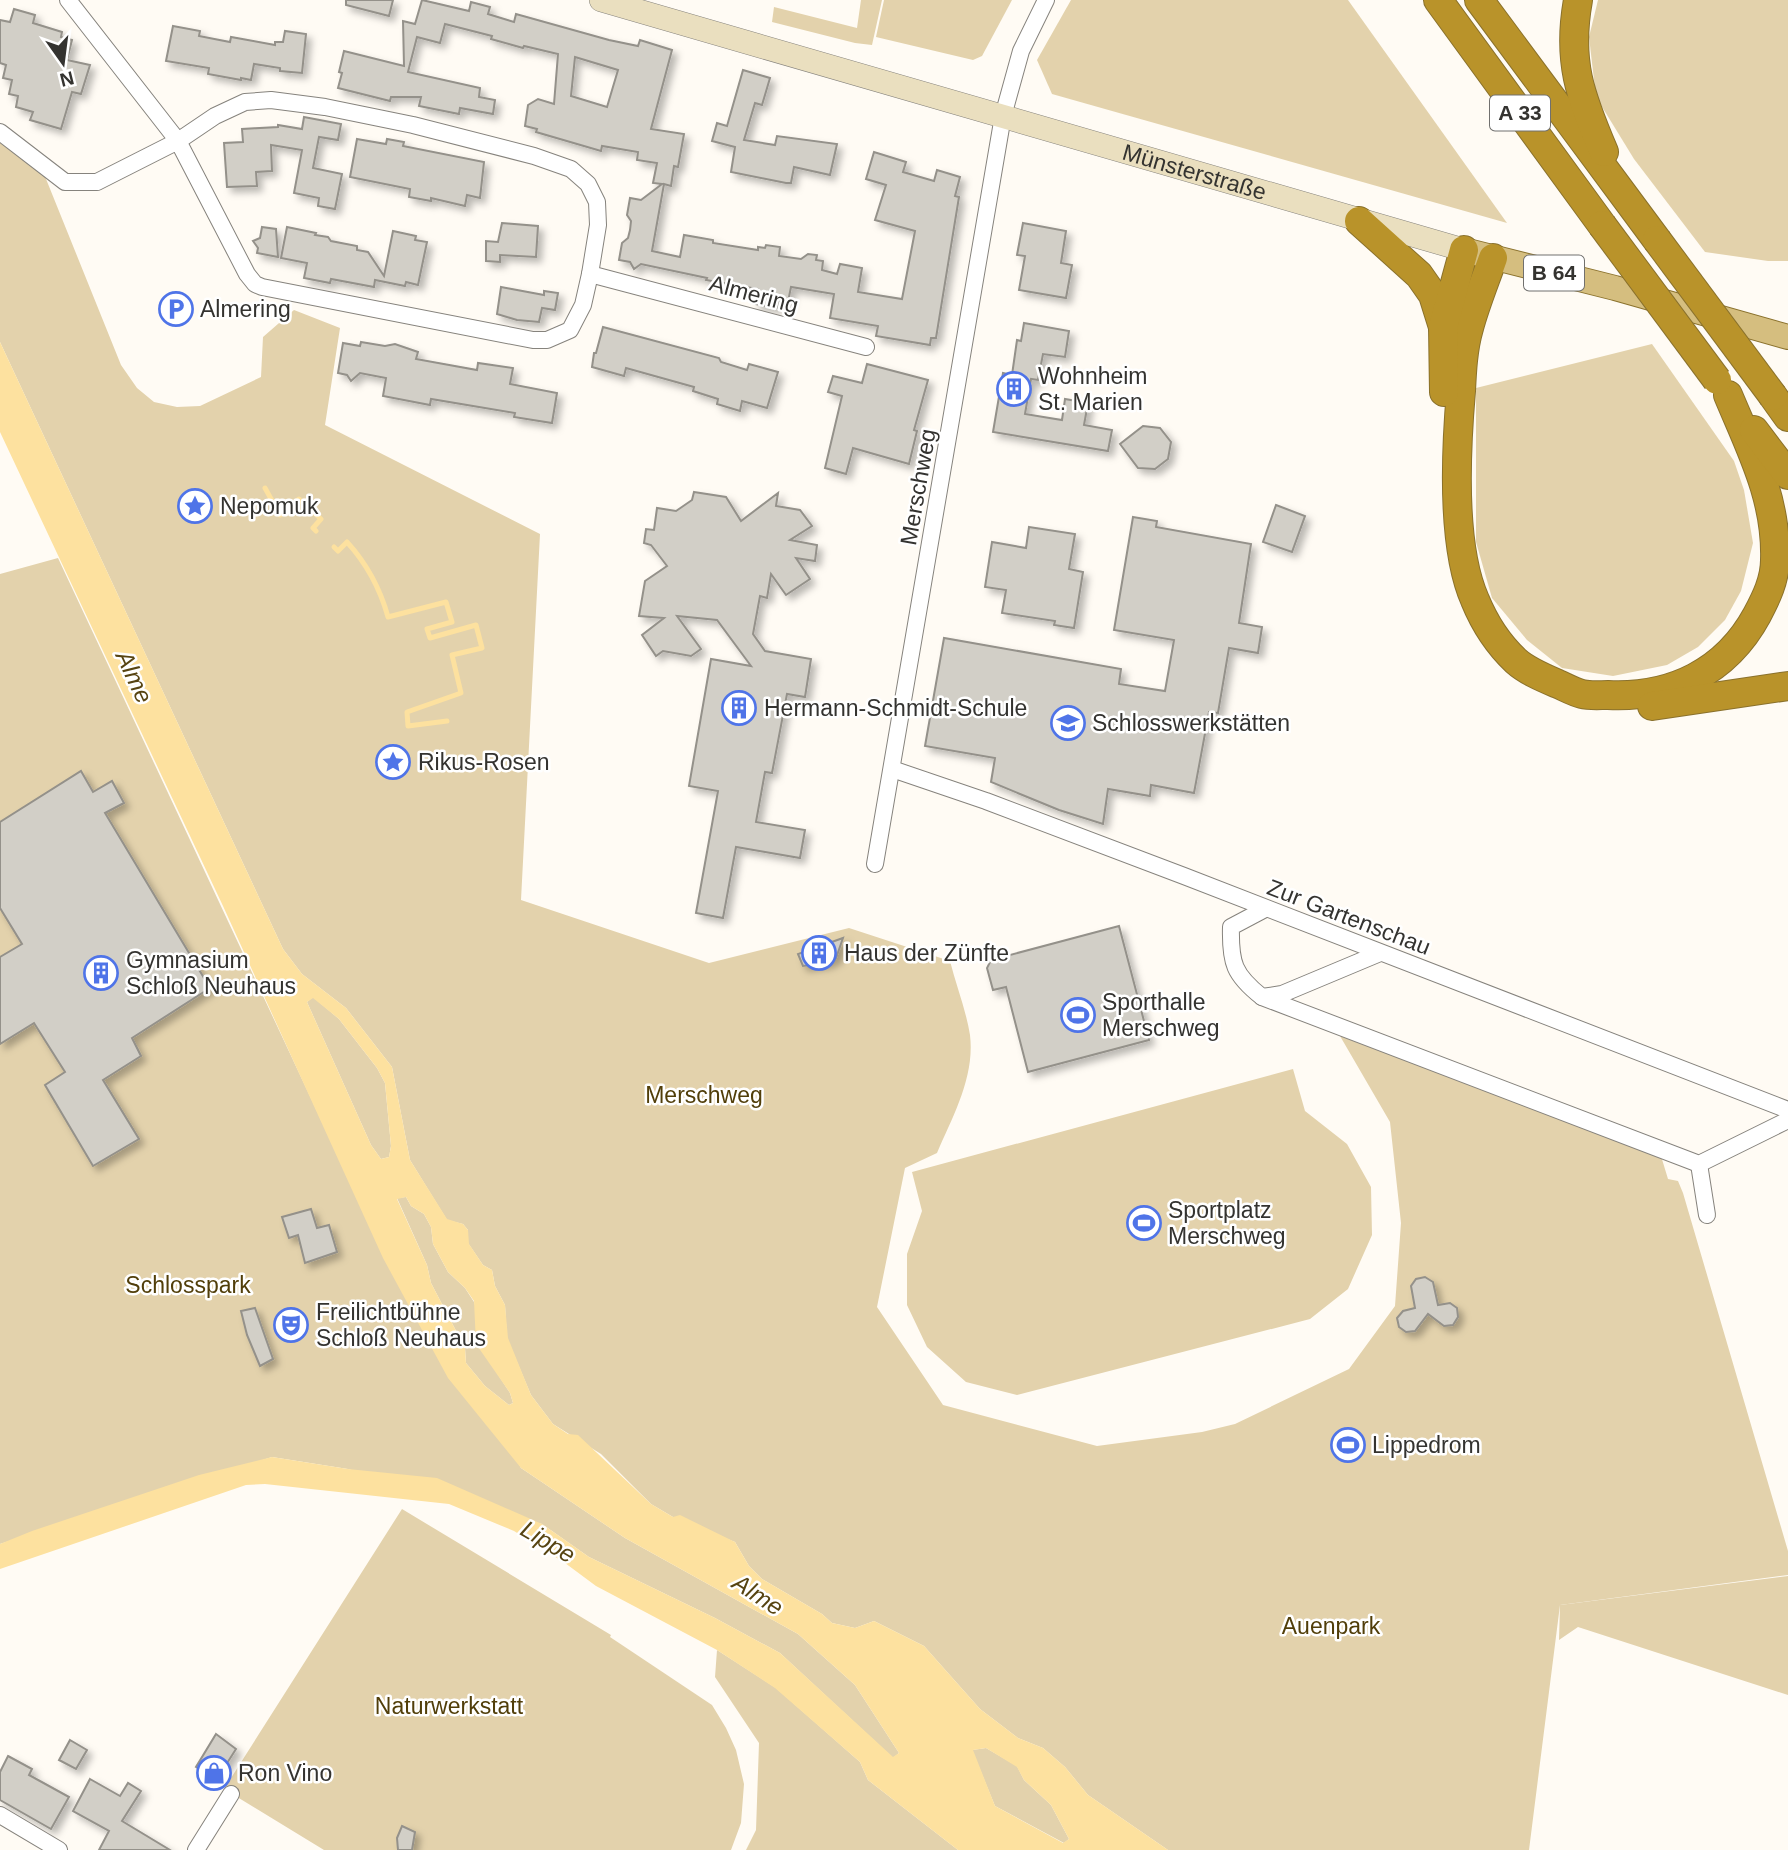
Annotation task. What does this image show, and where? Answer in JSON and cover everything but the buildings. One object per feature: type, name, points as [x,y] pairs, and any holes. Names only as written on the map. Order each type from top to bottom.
[{"type":"highway","name":"A 33","points":[[1438,0],[1788,475]]},
{"type":"highway","name":"A 33","points":[[1479,0],[1780,406]]},
{"type":"highway","points":[[1578,0],[1573,30],[1573,61],[1583,106],[1617,183]]},
{"type":"highway","points":[[1359,221],[1419,275],[1433,295],[1443,327],[1450,534],[1466,602],[1484,637],[1511,667],[1542,687],[1576,702],[1630,708],[1679,704],[1788,686]]},
{"type":"highway","points":[[1443,327],[1464,250]]},
{"type":"highway","points":[[1493,258],[1469,328],[1464,354],[1456,446],[1460,534],[1474,599],[1493,634],[1517,662],[1527,668],[1583,694],[1629,696],[1673,689],[1704,672],[1736,647],[1768,596],[1776,563],[1768,492],[1722,387]]},
{"type":"main road","name":"Münsterstraße","points":[[601,0],[1359,221],[1615,288],[1788,337]]},
{"type":"street","points":[[0,132],[65,182],[97,182],[178,141],[215,116],[245,102],[259,99],[325,107],[388,120],[534,156],[571,169],[583,178],[597,202],[598,214],[590,274],[583,305],[576,321],[562,335],[547,340],[533,340],[256,284],[247,274],[178,141],[68,0]]},
{"type":"street","name":"Merschweg","points":[[875,864],[1003,116],[1021,51],[1046,0]]},
{"type":"street","name":"Almering","points":[[590,274],[866,347]]},
{"type":"street","name":"Zur Gartenschau","points":[[892,769],[997,805],[1788,1110]]},
{"type":"street","points":[[1265,909],[1231,928],[1230,952],[1241,980],[1262,997],[1699,1164],[1788,1120]]},
{"type":"street","points":[[1262,997],[1282,994],[1380,953]]},
{"type":"street","points":[[1699,1164],[1707,1215]]},
{"type":"street","points":[[196,1850],[231,1794]]},
{"type":"street","points":[[0,1815],[59,1850]]},
{"type":"green space","points":[[861,0],[882,0],[872,45],[772,22],[774,7],[857,28]]},
{"type":"green space","points":[[884,0],[1012,0],[982,56],[973,60],[876,37]]},
{"type":"green space","points":[[1071,0],[1348,0],[1507,223],[1052,94],[1037,60]]},
{"type":"green space","points":[[1598,0],[1788,0],[1788,261],[1768,261],[1705,252],[1634,159],[1596,97],[1589,37]]},
{"type":"green space","name":"Auenpark","points":[[0,138],[42,169],[121,365],[137,388],[154,402],[177,407],[200,406],[261,377],[263,337],[294,310],[340,328],[325,425],[540,534],[521,900],[709,963],[849,928],[950,961],[970,1035],[971,1051],[966,1081],[937,1153],[905,1168],[877,1307],[943,1405],[1097,1446],[1202,1432],[1235,1424],[1349,1369],[1395,1306],[1401,1223],[1390,1122],[1340,1036],[1661,1156],[1668,1179],[1678,1181],[1683,1193],[1788,1551],[1788,1575],[1560,1605],[1529,1850],[1168,1850],[1088,1795],[1065,1767],[1043,1748],[1018,1738],[980,1709],[924,1646],[874,1621],[855,1628],[832,1623],[822,1614],[762,1579],[749,1566],[735,1542],[673,1517],[651,1504],[601,1454],[553,1424],[531,1395],[507,1338],[505,1305],[495,1286],[492,1270],[483,1265],[468,1243],[468,1230],[463,1224],[447,1220],[410,1160],[392,1067],[346,1008],[302,974],[283,949],[0,342]]},
{"type":"green space","points":[[1652,344],[1734,461],[1744,490],[1753,543],[1741,591],[1725,620],[1698,647],[1667,665],[1613,676],[1562,668],[1527,640],[1492,598],[1476,542],[1476,388]]},
{"type":"green space","name":"Schlosspark","points":[[58,558],[323,1124],[521,1468],[625,1538],[798,1634],[855,1685],[899,1753],[893,1758],[780,1653],[589,1557],[542,1524],[348,1469],[272,1457],[0,1544],[0,574]]},
{"type":"green space","points":[[313,997],[339,1019],[377,1068],[385,1083],[391,1146],[389,1157],[381,1159],[371,1145],[307,1002]]},
{"type":"green space","name":"Sportplatz Merschweg","points":[[1293,1069],[1305,1111],[1347,1144],[1371,1187],[1372,1235],[1348,1289],[1310,1319],[1017,1395],[966,1382],[927,1347],[907,1305],[907,1254],[922,1211],[912,1172]]},
{"type":"green space","points":[[406,1197],[411,1206],[424,1214],[431,1227],[433,1244],[448,1272],[465,1288],[474,1302],[495,1370],[510,1393],[513,1403],[509,1405],[485,1386],[466,1363],[465,1348],[431,1283],[427,1265],[397,1198]]},
{"type":"green space","name":"Naturwerkstatt","points":[[402,1509],[611,1635],[610,1637],[712,1705],[736,1750],[744,1784],[741,1823],[731,1850],[324,1850],[224,1789]]},
{"type":"green space","points":[[1788,1576],[1788,1695],[1578,1627],[1559,1640],[1560,1605]]},
{"type":"green space","points":[[717,1650],[776,1688],[860,1762],[868,1780],[958,1850],[746,1850],[756,1830],[759,1743],[715,1677]]},
{"type":"green space","points":[[986,1748],[1017,1766],[1024,1780],[1051,1805],[1069,1839],[1064,1843],[995,1806],[972,1750]]},
{"type":"water","points":[[0,342],[283,949],[302,974],[346,1008],[392,1067],[410,1160],[447,1219],[463,1224],[468,1230],[469,1244],[483,1265],[492,1270],[495,1286],[505,1305],[508,1338],[531,1395],[553,1424],[568,1434],[578,1435],[651,1504],[673,1517],[680,1515],[735,1542],[749,1566],[762,1579],[822,1614],[832,1623],[855,1628],[874,1621],[924,1646],[980,1709],[1018,1738],[1043,1748],[1065,1767],[1088,1795],[1168,1850],[958,1850],[868,1780],[860,1762],[775,1688],[717,1650],[596,1586],[514,1531],[449,1504],[265,1484],[246,1485],[0,1569],[0,1544],[199,1475],[272,1457],[348,1469],[437,1478],[542,1524],[589,1557],[780,1653],[893,1757],[899,1753],[855,1685],[798,1634],[625,1538],[521,1468],[448,1378],[383,1258],[223,906],[0,432]],"holes":[[[313,998],[339,1019],[377,1068],[385,1083],[391,1146],[389,1157],[381,1159],[371,1145],[307,1002]],[[406,1197],[411,1206],[424,1214],[431,1227],[433,1244],[448,1272],[474,1301],[476,1344],[510,1393],[513,1403],[509,1405],[485,1386],[466,1363],[465,1348],[431,1283],[427,1265],[397,1199]],[[986,1748],[1017,1767],[1024,1780],[1051,1805],[1069,1839],[1063,1843],[995,1806],[973,1750]]]},
{"type":"waterway","points":[[265,488],[280,515],[299,499],[321,519],[313,528],[316,531]]},
{"type":"waterway","points":[[334,547],[338,551],[347,542],[354,550],[372,577],[388,617],[446,602],[452,622],[427,629],[430,638],[476,625],[482,648],[452,655],[461,693],[407,712],[408,726],[447,721]]},
{"type":"place","name":"Almering","points":[[176,309]]},
{"type":"place","name":"Wohnheim St. Marien","points":[[1014,389]]},
{"type":"place","name":"Nepomuk","points":[[195,506]]},
{"type":"place","name":"Hermann-Schmidt-Schule","points":[[739,708]]},
{"type":"place","name":"Schlosswerkstätten","points":[[1068,723]]},
{"type":"place","name":"Rikus-Rosen","points":[[393,762]]},
{"type":"place","name":"Haus der Zünfte","points":[[819,953]]},
{"type":"place","name":"Gymnasium Schloß Neuhaus","points":[[101,973]]},
{"type":"place","name":"Sporthalle Merschweg","points":[[1078,1015]]},
{"type":"place","name":"Sportplatz Merschweg","points":[[1144,1223]]},
{"type":"place","name":"Freilichtbühne Schloß Neuhaus","points":[[291,1325]]},
{"type":"place","name":"Lippedrom","points":[[1348,1445]]},
{"type":"place","name":"Ron Vino","points":[[214,1773]]},
{"type":"water label","name":"Alme","points":[[134,677]]},
{"type":"water label","name":"Lippe","points":[[548,1542]]},
{"type":"water label","name":"Alme","points":[[758,1595]]}]
